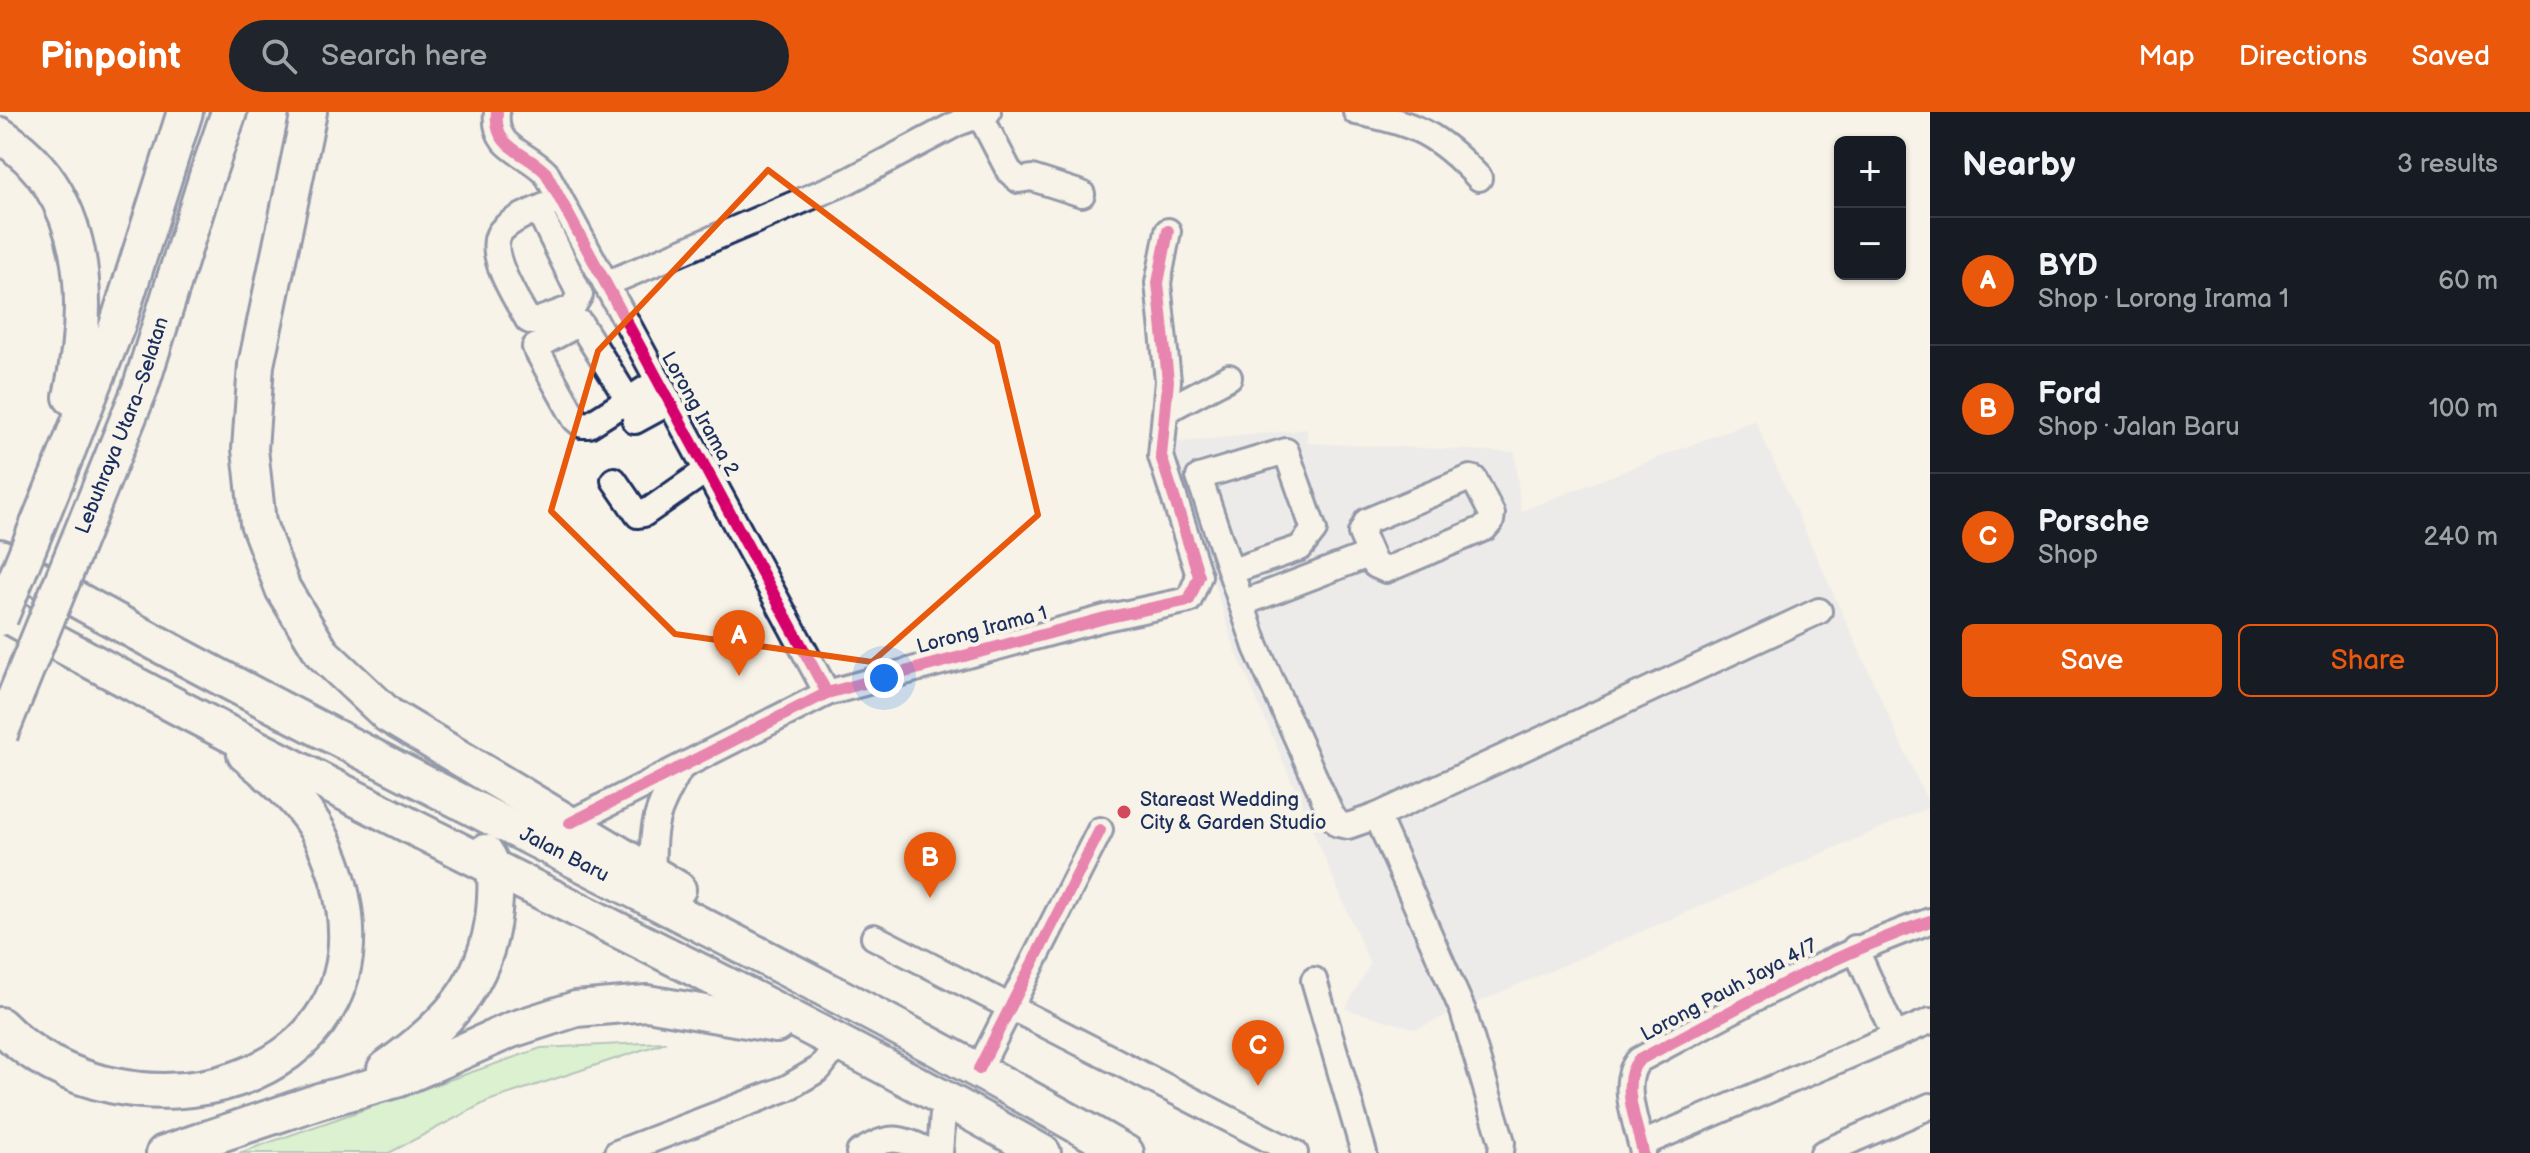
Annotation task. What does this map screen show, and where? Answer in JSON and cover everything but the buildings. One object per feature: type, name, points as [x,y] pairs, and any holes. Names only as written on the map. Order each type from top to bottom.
[{"type":"highway","name":"Lebuhraya Utara–Selatan","points":[[0,618],[117,326],[185,112]]},
{"type":"highway","name":"Lebuhraya Utara–Selatan","points":[[0,734],[140,389],[229,112]]},
{"type":"highway","points":[[309,112],[256,365],[250,449],[258,523],[283,589],[322,653],[388,715],[831,978],[874,1014]]},
{"type":"highway","points":[[0,135],[47,180],[68,214],[79,257],[83,297],[81,354],[56,480]]},
{"type":"highway","name":"Jalan Baru","points":[[0,557],[144,638],[979,1069],[1126,1153]]},
{"type":"highway","points":[[0,611],[1043,1153]]},
{"type":"highway","points":[[0,1025],[18,1052],[46,1079],[102,1109],[143,1118],[175,1117],[211,1111],[246,1097],[278,1077],[309,1044],[332,1005],[345,957],[344,905],[332,858],[304,811],[264,769],[180,707]]},
{"type":"highway","points":[[319,1101],[384,1070],[429,1038],[455,1008],[478,974],[491,942],[495,866],[467,827],[352,746]]},
{"type":"highway","points":[[164,1153],[319,1101],[399,1079],[511,1030],[576,1009],[647,1003],[825,1038]]},
{"type":"street","name":"Lorong Irama 2","points":[[497,112],[495,127],[503,142],[515,153],[531,158],[546,173],[549,205],[606,284],[827,693]]},
{"type":"street","points":[[1356,112],[1411,125],[1449,146],[1479,178]]},
{"type":"street","points":[[606,284],[846,182],[984,113],[1009,171],[1019,180],[1032,178],[1082,194]]},
{"type":"street","points":[[1168,231],[1158,283],[1168,381],[1167,410],[1229,377]]},
{"type":"street","points":[[658,381],[631,411],[670,402]]},
{"type":"street","name":"Lorong Irama 1","points":[[570,823],[827,693],[1105,618],[1189,600],[1199,576],[1161,456],[1167,410]]},
{"type":"street","points":[[1232,571],[1300,548],[1314,530],[1286,451],[1199,477],[1256,647],[1331,814],[1338,824],[1348,826],[1377,816],[1819,611]]},
{"type":"street","points":[[614,480],[638,515],[644,514],[707,470]]},
{"type":"street","points":[[1474,479],[1492,514],[1485,528],[1386,570],[1375,565],[1368,555],[1361,533],[1367,521],[1460,480],[1474,479]]},
{"type":"street","points":[[1243,603],[1368,555]]},
{"type":"street","points":[[653,874],[651,837],[655,813],[680,769]]},
{"type":"street","points":[[1377,816],[1463,1011],[1502,1142],[1501,1153]]},
{"type":"street","points":[[979,1069],[1100,830]]},
{"type":"street","name":"Lorong Pauh Jaya 4/7","points":[[1642,1149],[1629,1082],[1630,1070],[1639,1060],[1855,948],[1930,921]]},
{"type":"street","points":[[874,937],[1295,1153]]},
{"type":"street","points":[[1855,948],[1895,1036]]},
{"type":"street","points":[[1314,980],[1364,1153]]},
{"type":"street","points":[[1642,1149],[1930,1021]]},
{"type":"street","points":[[617,1153],[787,1088],[819,1069],[825,1038]]},
{"type":"street","points":[[859,1153],[885,1138],[899,1138],[937,1153],[944,1099]]},
{"type":"street","points":[[1823,1153],[1930,1106]]},
{"type":"highlighted area","points":[[768,170],[997,343],[1038,515],[872,662],[675,634],[551,511],[598,351]]},
{"type":"shaded area","points":[[1755,420],[1930,807],[1416,1029],[1345,1009],[1370,964],[1234,647],[1171,443],[1307,429],[1308,443],[1515,452],[1521,511]]},
{"type":"green space","points":[[666,1042],[488,1101],[389,1153],[239,1153],[541,1048]]},
{"type":"cycle path","points":[[497,112],[497,124],[505,142],[546,173],[827,693]]},
{"type":"cycle path","points":[[570,823],[827,693],[1105,618],[1189,600],[1199,576],[1161,456],[1168,381],[1158,283],[1168,231]]},
{"type":"cycle path","points":[[979,1069],[1100,830]]},
{"type":"cycle path","points":[[1643,1153],[1630,1092],[1633,1069],[1639,1060],[1818,967],[1930,921]]},
{"type":"place","name":"BYD","points":[[739,676]]},
{"type":"place","name":"Stareast Wedding City & Garden Studio","points":[[1124,812]]},
{"type":"place","name":"Ford","points":[[930,898]]},
{"type":"place","name":"Porsche","points":[[1258,1086]]}]
